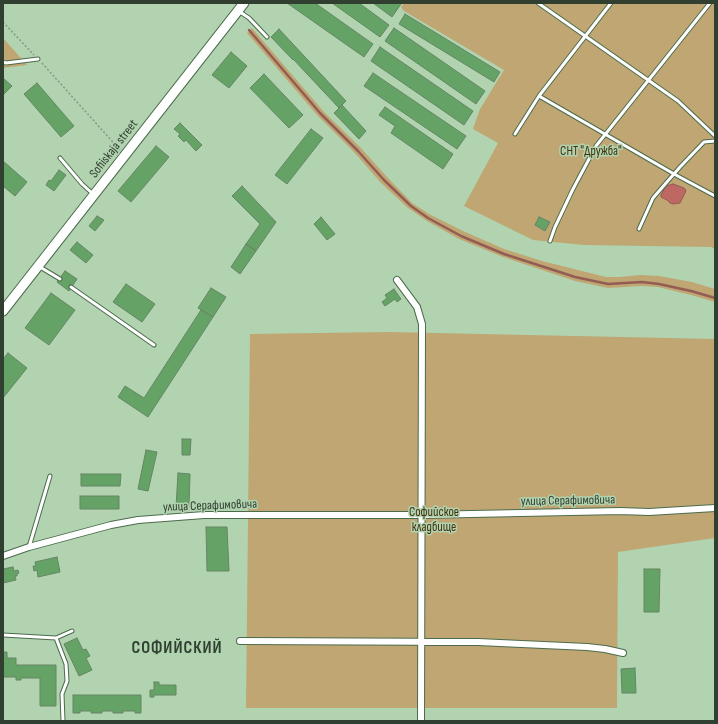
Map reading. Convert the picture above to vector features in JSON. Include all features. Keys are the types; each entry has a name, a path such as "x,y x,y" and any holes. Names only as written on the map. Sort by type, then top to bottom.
{"main road":[{"name":"Sofiiskaja street","path":"3,311 241,7"}],"street":[{"path":"397,280 417,307 422,324 421,721"},
{"name":"улица Серафимовича","path":"3,556 29,547 111,525 138,520 204,515 649,512 715,508"},
{"path":"240,640 478,642 587,647 623,653"}],"lane":[{"path":"538,3 678,101 715,136"},
{"path":"515,134 539,96 611,3"},
{"path":"550,241 573,189 596,146 710,3"},
{"path":"241,7 267,37"},
{"path":"3,62 6,63 38,59"},
{"path":"539,96 715,196"},
{"path":"639,229 653,198 704,142 715,141"},
{"path":"60,158 82,184 94,195"},
{"path":"38,266 60,279"},
{"path":"71,287 154,345"},
{"path":"29,547 50,476"},
{"path":"3,635 56,638 72,631"},
{"path":"56,638 66,664 67,680 62,694 63,721"}],"path":[{"path":"3,22 125,156"}],"green space":[{"name":"СНТ \"Дружба\"","path":"404,3 715,3 715,249 711,247 584,245 533,240 464,206 498,143 473,129 480,109 504,70 404,11 401,7"},
{"path":"252,28 324,112 361,148 412,203 429,214 504,249 542,261 606,277 641,275 659,276 692,282 715,289 715,302 658,287 642,286 608,288 575,281 503,257 459,239 427,221 408,208 381,183 354,152 317,115 247,33"},
{"path":"3,38 27,65 3,68"},
{"name":"Софийское кладбище","path":"388,332 715,339 715,538 618,552 617,708 246,708 250,334"}],"shaded area":[{"path":"673,184 686,190 680,203 673,204 661,197 666,186"}],"building":[{"path":"287,3 315,3 373,44 364,57"},
{"path":"332,3 359,3 389,25 380,37"},
{"path":"373,3 399,3 401,4 392,17"},
{"path":"405,14 500,72 494,82 399,24"},
{"path":"394,28 485,91 476,104 385,41"},
{"path":"279,29 346,101 339,108 271,37"},
{"path":"380,47 473,111 464,125 371,61"},
{"path":"231,52 247,66 229,88 212,75"},
{"path":"373,73 466,136 457,149 364,86"},
{"path":"264,74 303,115 289,128 250,88"},
{"path":"3,78 12,86 3,95"},
{"path":"37,83 74,126 61,137 24,94"},
{"path":"342,105 366,131 359,139 334,113"},
{"path":"385,107 453,154 443,169 391,133 395,126 379,115"},
{"path":"180,123 202,145 196,151 186,140 184,142 178,136 180,134 174,129"},
{"path":"311,129 323,138 287,184 275,175"},
{"path":"156,146 169,157 131,202 118,191"},
{"path":"3,161 27,182 15,196 3,186"},
{"path":"59,170 66,175 54,191 46,185"},
{"path":"242,186 276,222 256,251 246,244 260,224 232,196"},
{"path":"97,216 104,220 95,231 89,226"},
{"path":"321,217 335,234 327,240 314,224"},
{"path":"539,217 550,222 545,231 535,225"},
{"path":"77,242 93,255 86,263 70,250"},
{"path":"246,244 256,251 240,274 231,267"},
{"path":"65,271 77,279 69,291 57,282"},
{"path":"126,284 155,304 142,322 113,302"},
{"path":"211,288 226,297 213,317 198,308"},
{"path":"394,289 401,299 397,302 395,299 385,306 382,302 387,298 385,295"},
{"path":"51,293 75,310 49,345 25,328"},
{"path":"201,310 213,317 148,417 118,397 125,386 144,398"},
{"path":"8,353 27,368 3,398 3,359"},
{"path":"182,439 191,439 190,455 182,455"},
{"path":"146,450 157,452 148,491 138,489"},
{"path":"178,473 190,474 189,508 176,507"},
{"path":"81,474 121,474 120,486 81,486"},
{"path":"80,496 119,496 119,509 80,509"},
{"path":"206,527 227,527 229,571 207,571"},
{"path":"57,557 60,572 38,577 37,570 34,571 33,566 36,566 35,562"},
{"path":"13,567 14,571 18,570 19,573 15,576 16,580 3,583 3,569"},
{"path":"644,569 660,569 659,612 644,612"},
{"path":"77,638 83,650 86,649 90,656 86,658 92,670 79,676 64,644"},
{"path":"3,652 7,652 7,658 16,658 16,665 56,665 56,706 40,706 40,678 21,678 21,680 16,680 16,677 3,677"},
{"path":"635,668 636,693 622,693 621,669"},
{"path":"154,682 159,682 159,685 176,685 176,695 154,695 154,697 150,697 150,690 154,690"},
{"path":"73,695 141,695 141,713 135,713 135,711 113,713 113,711 102,711 102,713 91,713 91,711 80,711 80,713 73,713"}],"waterway":[{"path":"249,30 320,113 358,151 384,180 411,206 428,218 461,236 504,254 575,277 608,284 642,282 659,284 715,298"}],"district":[{"name":"СОФИЙСКИЙ","path":"177,649"}]}
